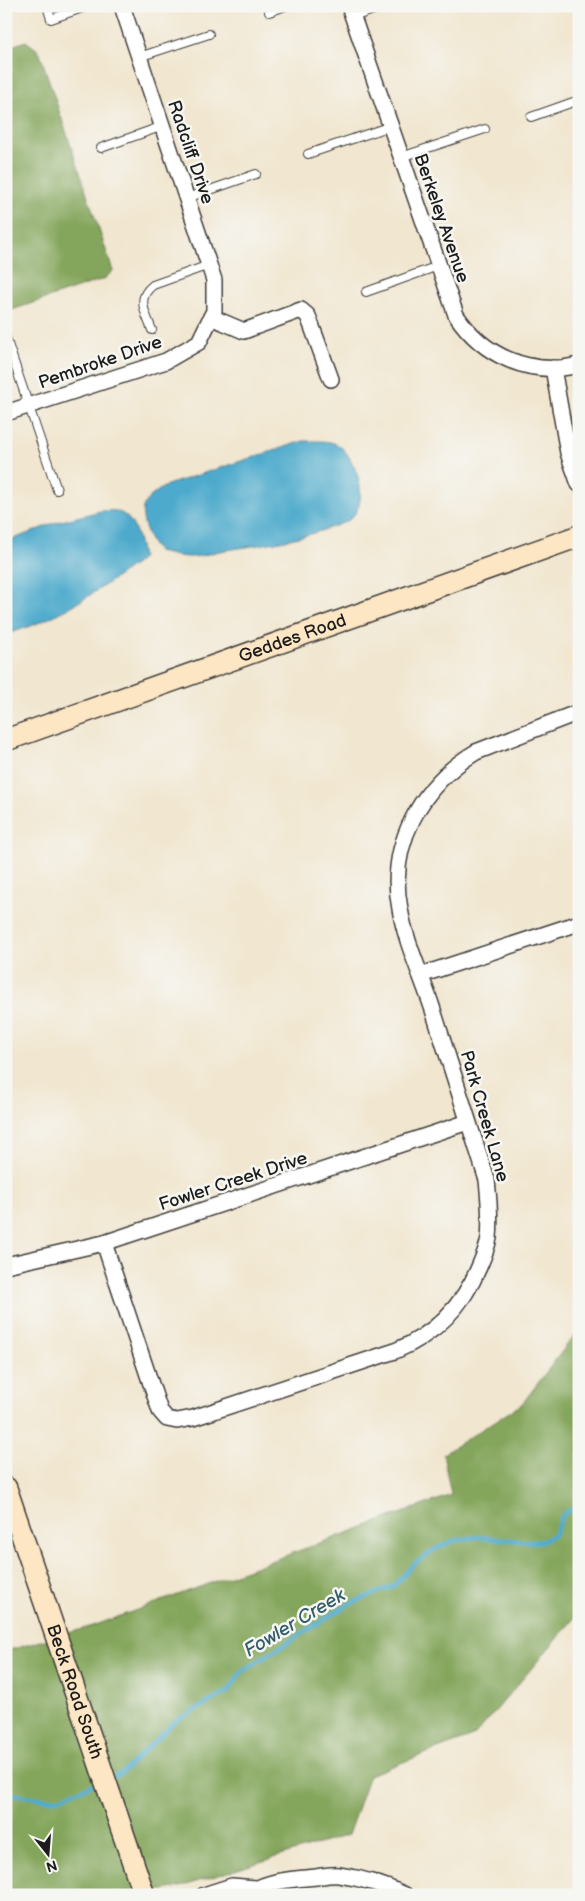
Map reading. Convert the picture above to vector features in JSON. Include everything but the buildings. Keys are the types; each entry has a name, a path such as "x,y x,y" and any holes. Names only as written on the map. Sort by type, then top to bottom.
{"main road":[{"name":"Geddes Road","path":"6,740 579,536"},
{"name":"Beck Road South","path":"6,1488 144,1895"}],"street":[{"name":"Radcliff Drive","path":"122,6 214,280 212,314"},
{"name":"Berkeley Avenue","path":"351,12 456,315 471,335 505,359 536,367 575,366"},
{"path":"212,314 244,331 301,310 308,316 331,379"},
{"name":"Pembroke Drive","path":"6,413 166,361 199,342 212,314"},
{"path":"553,368 572,438 579,484"},
{"name":"Park Creek Lane","path":"104,1243 160,1411 167,1419 177,1421 193,1418 405,1347 433,1330 447,1318 475,1277 488,1240 489,1203 487,1180 422,976 404,926 398,895 402,849 414,815 436,784 463,760 476,752 579,712"},
{"path":"422,976 579,924"},
{"name":"Fowler Creek Drive","path":"6,1265 104,1243 468,1122"},
{"path":"204,1895 232,1886 251,1892 285,1879 336,1875 357,1878 405,1895"}],"lane":[{"path":"47,6 51,19 88,6"},
{"path":"269,12 285,6"},
{"path":"351,12 385,6"},
{"path":"139,57 210,34"},
{"path":"531,117 579,100"},
{"path":"101,148 162,126"},
{"path":"308,154 391,126"},
{"path":"401,157 485,129"},
{"path":"187,198 256,174"},
{"path":"152,330 143,305 146,291 153,285 209,265"},
{"path":"366,292 438,266"},
{"path":"6,338 57,490"}],"green space":[{"path":"26,41 39,51 113,271 104,279 6,312 6,48"},
{"path":"579,1329 579,1615 576,1616 475,1735 369,1775 348,1835 180,1887 136,1895 6,1895 6,1651 93,1626 451,1495 443,1454 522,1404"}],"water":[{"path":"303,441 323,441 336,444 342,447 351,461 358,477 360,497 357,509 349,520 321,531 293,538 194,557 160,552 152,544 144,523 143,509 151,496 158,491 167,485"},
{"path":"100,511 116,511 128,518 135,530 142,557 137,563 74,604 42,622 6,634 6,542 54,523"}],"waterway":[{"name":"Fowler Creek","path":"110,1778 122,1773 175,1721 229,1691 241,1672 349,1604 394,1586 414,1564 437,1548 453,1541 476,1537 533,1542 543,1541 555,1534 562,1516 566,1512 571,1510 579,1512"},
{"name":"Fowler Creek","path":"6,1793 44,1799 57,1799 101,1781"}]}
